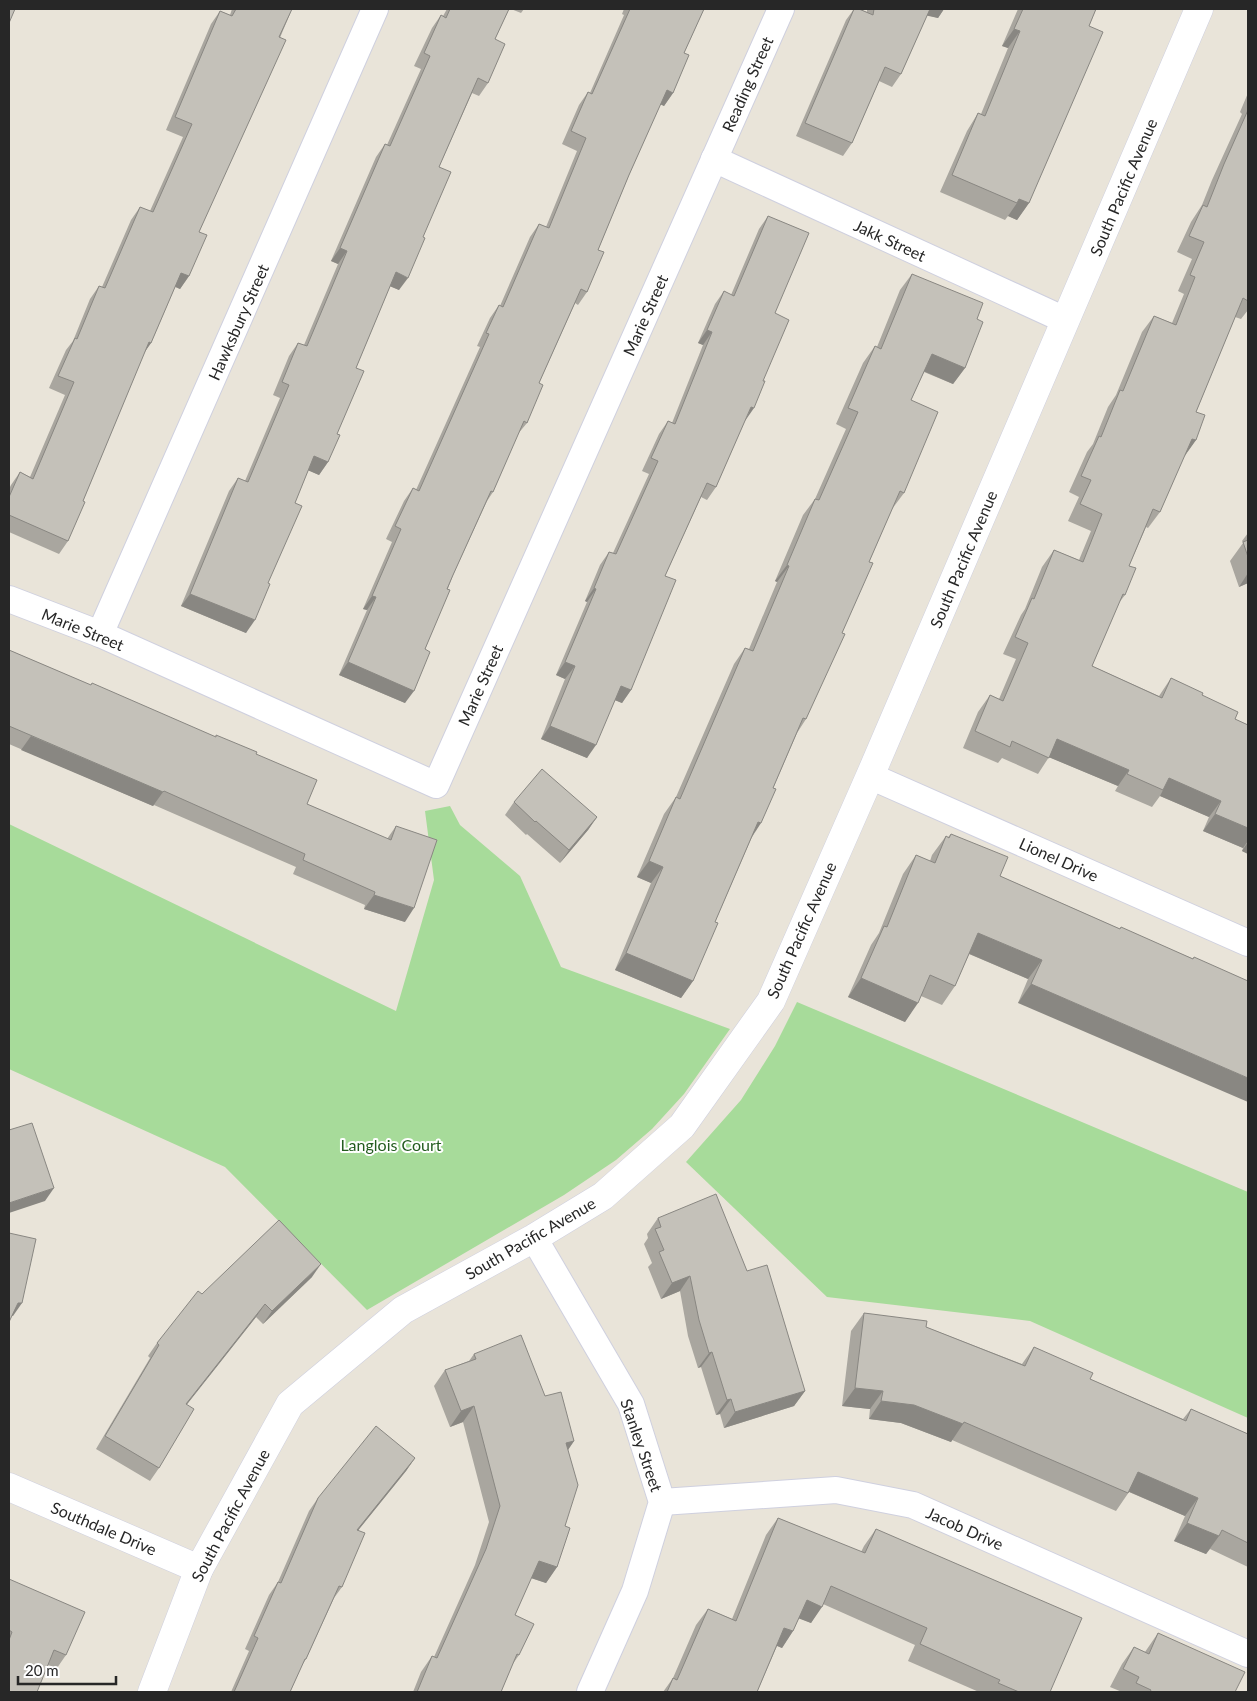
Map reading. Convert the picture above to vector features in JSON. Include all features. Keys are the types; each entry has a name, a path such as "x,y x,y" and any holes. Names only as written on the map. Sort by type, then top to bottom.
{"street":[{"name":"Hawksbury Street","path":"100,634 375,9"},
{"name":"Reading Street","path":"714,159 781,9"},
{"name":"South Pacific Avenue","path":"152,1692 198,1569 290,1404 403,1310 534,1238 603,1196 682,1126 771,1001 870,776 1200,9"},
{"name":"Marie Street","path":"9,599 100,634 436,785 714,159"},
{"name":"Jakk Street","path":"714,159 1065,320"},
{"name":"Lionel Drive","path":"870,776 1248,943"},
{"name":"Stanley Street","path":"534,1238 631,1404 662,1502 635,1591 590,1692"},
{"name":"Southdale Drive","path":"9,1487 198,1569"},
{"name":"Jacob Drive","path":"662,1502 836,1490 913,1505 1248,1654"}],"green space":[{"name":"Langlois Court","path":"450,806 460,825 520,876 561,967 730,1029 684,1094 652,1129 616,1160 564,1195 367,1310 225,1167 9,1069 9,824 396,1011 434,880 425,811"},
{"path":"797,1002 1248,1192 1248,1418 1030,1321 827,1297 686,1162 741,1100 775,1046"}],"building":[{"path":"9,9 15,9 9,23"},
{"path":"236,9 292,9 279,37 286,40 199,232 207,235 189,276 181,273 151,343 149,342 68,541 9,515 9,497 20,472 33,479 74,382 58,376 75,338 77,339 99,286 105,288 140,207 153,212 192,124 175,117 220,11 232,16"},
{"path":"450,9 509,9 495,39 505,44 488,83 478,78 439,167 451,172 423,237 425,238 408,278 396,272 356,368 364,371 337,434 340,435 328,462 314,456 295,503 302,506 268,583 270,584 255,620 190,594 238,478 248,482 289,385 282,382 298,343 307,346 347,251 340,248 385,144 390,146 430,56 424,53 441,15 446,18"},
{"path":"630,9 704,9 684,53 689,55 673,93 667,90 629,175 598,250 604,252 587,292 581,289 539,383 543,385 527,423 524,421 447,589 450,590 425,649 430,652 414,691 348,662 376,597 372,596 401,529 395,526 413,488 419,491 489,334 486,333 499,305 503,307 539,224 549,228 586,138 571,131 588,92 592,94"},
{"path":"854,9 859,9 873,15 874,9 930,9 901,74 885,67 852,143 805,123"},
{"path":"1023,9 1096,9 1089,26 1103,32 1029,203 1019,199 1017,203 952,175 978,113 985,116 1020,31 1014,29"},
{"path":"1248,110 1248,301 1243,298 1196,412 1205,415 1196,440 1192,439 1160,512 1153,509 1129,566 1136,568 1092,666 1162,698 1171,678 1238,712 1235,719 1248,725 1248,828 1215,814 1221,801 1169,778 1163,790 1127,774 1129,770 1057,739 1049,758 1012,741 1010,747 975,731 990,695 1003,701 1028,643 1015,637 1032,598 1034,599 1054,550 1083,562 1102,514 1080,504 1091,480 1081,476 1099,436 1101,437 1120,390 1123,391 1154,316 1176,325 1195,277 1190,275 1204,242 1189,236 1203,205 1207,207"},
{"path":"768,216 809,233 775,313 789,320 763,381 765,381 754,408 751,407 716,487 707,483 665,576 676,580 631,690 621,686 596,745 550,726 575,666 565,662 596,589 594,588 609,552 616,554 658,461 651,458 668,421 675,424 712,332 707,330 724,291 734,296"},
{"path":"912,274 983,303 977,319 983,322 965,368 932,354 911,400 938,412 904,493 900,491 869,562 873,563 842,633 845,634 806,719 803,718 773,788 776,789 761,823 758,822 715,922 718,923 693,981 626,953 663,867 649,861 676,797 680,799 745,648 753,651 815,499 819,500 858,412 848,408 875,346 881,349"},
{"path":"1248,540 1248,557 1243,542"},
{"path":"9,650 91,685 92,683 216,737 216,735 257,752 256,754 317,780 307,804 391,840 396,826 437,840 414,908 374,895 375,892 303,860 305,854 164,791 9,726"},
{"path":"542,769 597,817 569,850 514,802"},
{"path":"951,834 1008,857 1000,876 1120,929 1121,927 1248,981 1248,1078 1031,984 1042,960 978,933 955,986 930,975 918,1003 861,978 884,926 887,927 916,855 935,863 946,836 949,838"},
{"path":"32,1123 54,1188 9,1203 9,1130"},
{"path":"716,1194 747,1271 767,1265 805,1391 735,1412 731,1399 727,1400 712,1352 709,1353 699,1320 690,1276 672,1283 659,1252 664,1250 655,1229 661,1227 658,1218"},
{"path":"279,1220 321,1264 272,1311 265,1304 186,1404 194,1409 159,1468 105,1436 159,1345 157,1343 198,1291 202,1294"},
{"path":"9,1233 36,1239 22,1303 18,1303 9,1322"},
{"path":"864,1313 927,1321 926,1327 1025,1366 1034,1347 1093,1373 1090,1379 1186,1421 1191,1409 1248,1434 1248,1543 1222,1530 1219,1536 1187,1523 1198,1498 1138,1472 1128,1493 964,1422 963,1424 914,1405 881,1401 883,1391 855,1388"},
{"path":"521,1335 545,1396 561,1392 574,1441 566,1443 578,1485 565,1526 570,1528 557,1567 539,1561 515,1615 534,1624 519,1655 517,1654 501,1692 417,1692 432,1656 437,1658 486,1549 500,1506 474,1406 461,1411 445,1370 476,1359 474,1354"},
{"path":"376,1426 415,1458 357,1530 365,1533 342,1587 339,1586 290,1692 234,1692 258,1638 254,1636 278,1582 281,1583 318,1498"},
{"path":"778,1518 865,1553 876,1529 1082,1618 1050,1692 1019,1692 998,1683 1000,1680 920,1644 927,1628 831,1586 822,1607 807,1600 793,1631 784,1628 757,1692 667,1692 673,1678 677,1680 708,1609 736,1621"},
{"path":"9,1579 85,1612 66,1655 54,1650 37,1692 9,1692 9,1640 12,1632 9,1630"},
{"path":"1158,1633 1245,1672 1235,1692 1150,1692 1151,1690 1136,1683 1139,1677 1123,1669 1134,1647 1149,1654"}]}
